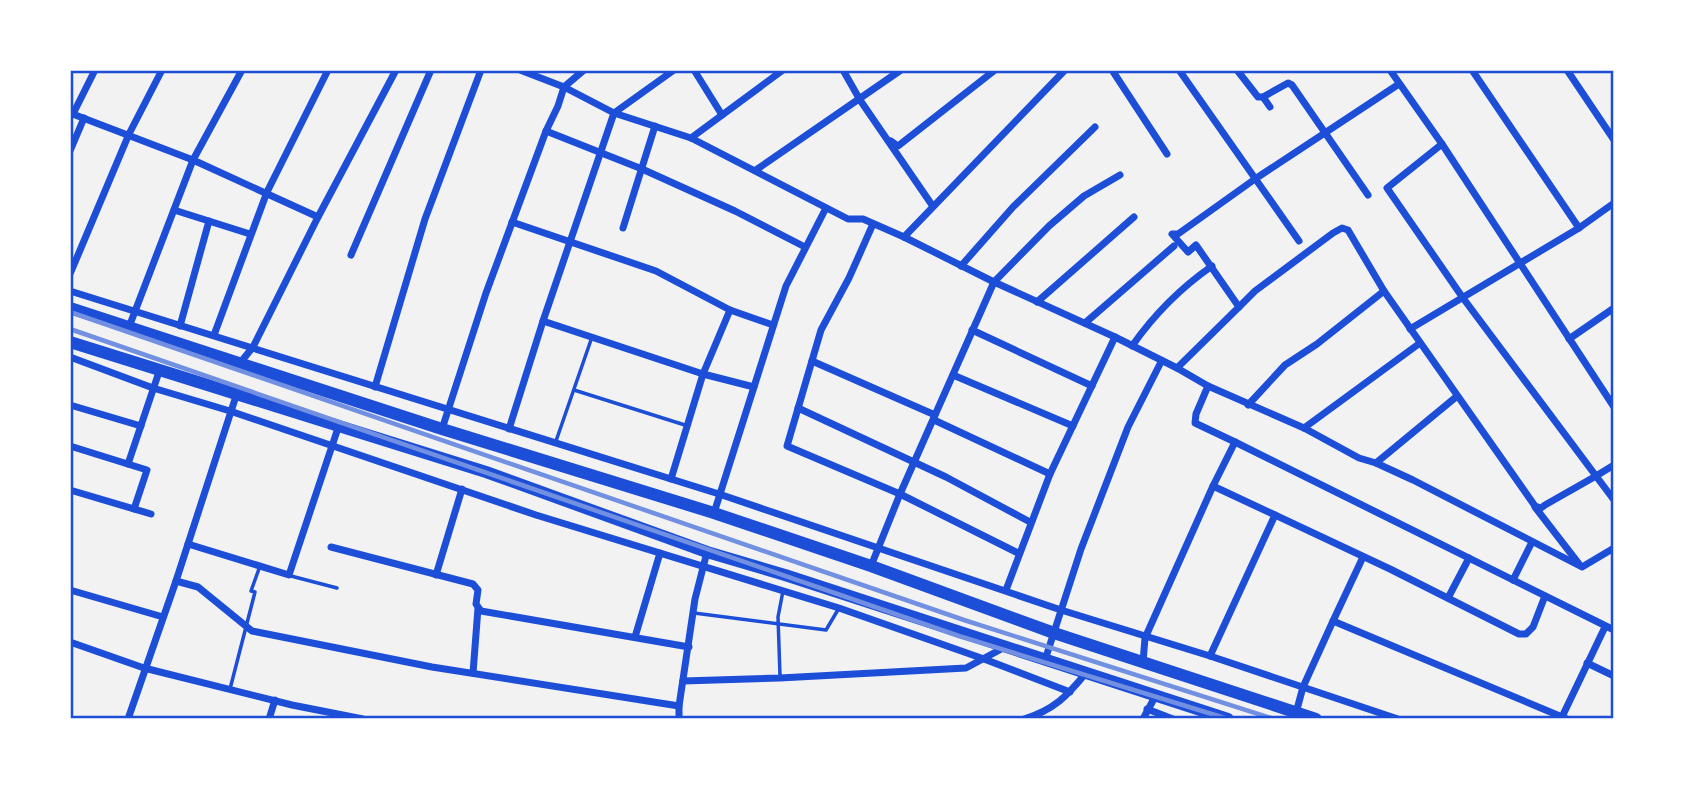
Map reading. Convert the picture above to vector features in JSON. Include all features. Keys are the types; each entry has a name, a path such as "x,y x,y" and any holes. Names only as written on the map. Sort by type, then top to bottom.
{"main road":[{"path":"70,308 442,429 714,513 871,566 1054,633 1316,719"},
{"path":"70,342 486,472 707,552 1228,719"}],"street":[{"path":"95,70 72,113 193,160 318,217"},
{"path":"70,274 129,134 162,70"},
{"path":"129,327 193,160 242,70"},
{"path":"214,335 267,192 328,70"},
{"path":"240,363 254,347 318,217 396,70"},
{"path":"351,255 431,70"},
{"path":"375,387 425,219 481,70"},
{"path":"520,70 564,86 614,113 691,138 848,219 863,219 904,237 994,282 1115,337 1208,386 1304,428 1359,458 1376,463 1582,567"},
{"path":"442,429 486,292 545,131 558,106 564,86 584,70"},
{"path":"509,429 614,113 674,70"},
{"path":"694,70 722,115"},
{"path":"691,138 783,70"},
{"path":"843,70 860,100 932,205"},
{"path":"756,170 901,70"},
{"path":"884,135 898,146 995,70"},
{"path":"904,237 1065,70"},
{"path":"1112,70 1167,154"},
{"path":"1179,70 1299,241"},
{"path":"1237,70 1258,97 1264,97 1288,83 1292,85 1368,195"},
{"path":"1390,70 1442,144 1614,407"},
{"path":"1472,70 1578,228"},
{"path":"1567,70 1614,141"},
{"path":"1239,307 1196,245 1188,252 1172,234 1178,233 1399,84"},
{"path":"1264,97 1270,107"},
{"path":"70,151 84,118"},
{"path":"623,228 655,126"},
{"path":"961,266 1013,207 1095,127"},
{"path":"545,131 642,169 735,211 805,247"},
{"path":"1442,144 1387,188 1463,298 1614,500"},
{"path":"871,566 994,282 1049,226 1084,196 1120,175"},
{"path":"1410,329 1578,228 1614,203"},
{"path":"714,513 786,286 827,208"},
{"path":"174,210 250,234"},
{"path":"1037,302 1134,217"},
{"path":"180,326 209,221"},
{"path":"512,222 656,271 730,310 773,326"},
{"path":"873,224 849,278 821,330 787,446 900,494 959,526 1018,553"},
{"path":"1178,368 1255,291 1342,228 1348,230 1384,291 1456,397 1582,567"},
{"path":"1085,323 1174,246"},
{"path":"1132,346 1152,321 1197,277 1212,267"},
{"path":"70,291 719,494 1145,638 1210,656 1398,719"},
{"path":"1248,405 1285,365 1317,344 1384,291"},
{"path":"1569,339 1614,308"},
{"path":"671,479 703,374 730,310"},
{"path":"543,321 703,374 754,387"},
{"path":"972,330 1092,386"},
{"path":"1006,590 1050,474 1115,337"},
{"path":"1304,428 1420,343"},
{"path":"70,357 153,388 332,444 536,515 839,608 1070,692"},
{"path":"812,361 1050,474"},
{"path":"1045,660 1081,549 1128,427 1161,362"},
{"path":"128,464 160,368"},
{"path":"953,375 1073,426"},
{"path":"1208,386 1195,415 1195,424 1614,630"},
{"path":"128,719 237,393"},
{"path":"1376,463 1456,397"},
{"path":"70,405 141,426"},
{"path":"798,408 914,462 1030,522"},
{"path":"188,544 289,575 339,425"},
{"path":"1143,662 1145,638 1235,442"},
{"path":"70,446 146,470 134,509"},
{"path":"1535,506 1541,508 1614,465"},
{"path":"1213,486 1448,598 1519,635 1526,634 1533,627 1545,596"},
{"path":"436,575 462,489"},
{"path":"70,490 151,514"},
{"path":"1210,656 1275,515"},
{"path":"1513,580 1532,542"},
{"path":"331,547 476,587 478,608 473,673"},
{"path":"1582,567 1614,548"},
{"path":"679,719 688,647 707,552"},
{"path":"635,637 660,553"},
{"path":"1296,713 1303,687 1363,557"},
{"path":"1448,598 1469,558"},
{"path":"176,581 198,587 253,631 473,673 679,706"},
{"path":"70,590 163,617"},
{"path":"478,608 481,611 688,647"},
{"path":"1333,621 1563,718 1605,627"},
{"path":"70,642 145,668 363,719"},
{"path":"683,681 966,668 1005,648"},
{"path":"1587,663 1614,676"},
{"path":"1024,719 1039,715 1064,699 1086,673"},
{"path":"1143,719 1156,695"},
{"path":"269,719 275,700"},
{"path":"1147,709 1173,719"}],"lane":[{"path":"556,444 592,337"},
{"path":"574,390 688,426"},
{"path":"230,689 255,592 251,591 260,566"},
{"path":"289,575 337,588"},
{"path":"779,678 778,617 783,591"},
{"path":"694,613 826,630 839,608"}],"railway":[{"path":"70,312 964,620 1274,719"},
{"path":"70,329 959,636 1228,719"}]}
